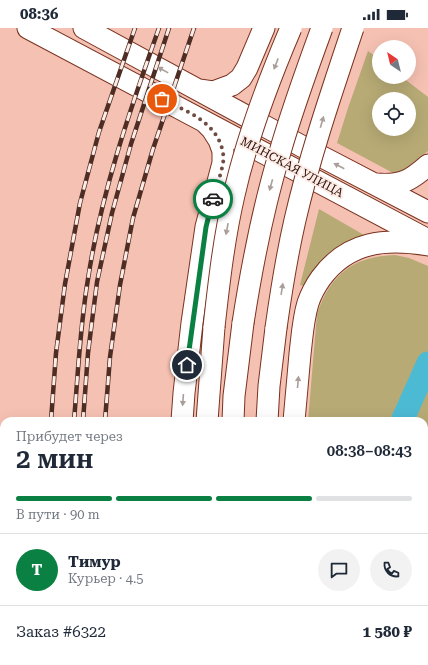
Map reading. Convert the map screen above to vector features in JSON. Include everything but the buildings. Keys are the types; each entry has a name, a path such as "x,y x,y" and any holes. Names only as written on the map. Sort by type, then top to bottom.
{"main road":[{"name":"МИНСКАЯ УЛИЦА","path":"28,28 428,240"},
{"name":"МИНСКАЯ УЛИЦА","path":"84,28 373,184 428,212"},
{"path":"198,89 213,92 232,85 241,78 248,68 264,28"},
{"path":"207,417 214,327 226,233 236,187 262,101 291,28"},
{"path":"233,417 234,396 243,324 252,269 264,211 280,152 322,28"},
{"path":"267,417 269,386 276,328 294,227 324,113 353,28"},
{"path":"182,417 191,331 206,227 223,163 223,151 219,140 212,129 202,120"},
{"path":"373,184 391,185 402,183 410,179 428,164"},
{"path":"294,417 303,330 308,302 328,269 340,258 357,248 375,243 408,242 428,245"}],"shaded area":[{"path":"368,51 372,54 372,84 411,84 428,97 428,151 404,171 395,174 337,143"},
{"path":"319,209 364,235 347,243 304,286 300,285"},
{"path":"395,255 409,258 428,266 428,417 308,417 317,314 322,300 336,278 345,270 367,259"}],"waterway":[{"path":"404,417 428,363"}],"railway":[{"path":"51,417 56,353 65,284 80,203 99,132 135,28"},
{"path":"74,417 83,314 100,215 118,152 159,28"},
{"path":"83,417 88,353 97,282 112,213 131,144 169,28"},
{"path":"105,417 110,357 120,285 133,218 153,149 194,28"}],"way so far":[{"path":"162,99 202,120 212,129 219,140 223,151 223,163 213,199"}],"route":[{"path":"187,365 206,227 213,199"}]}
